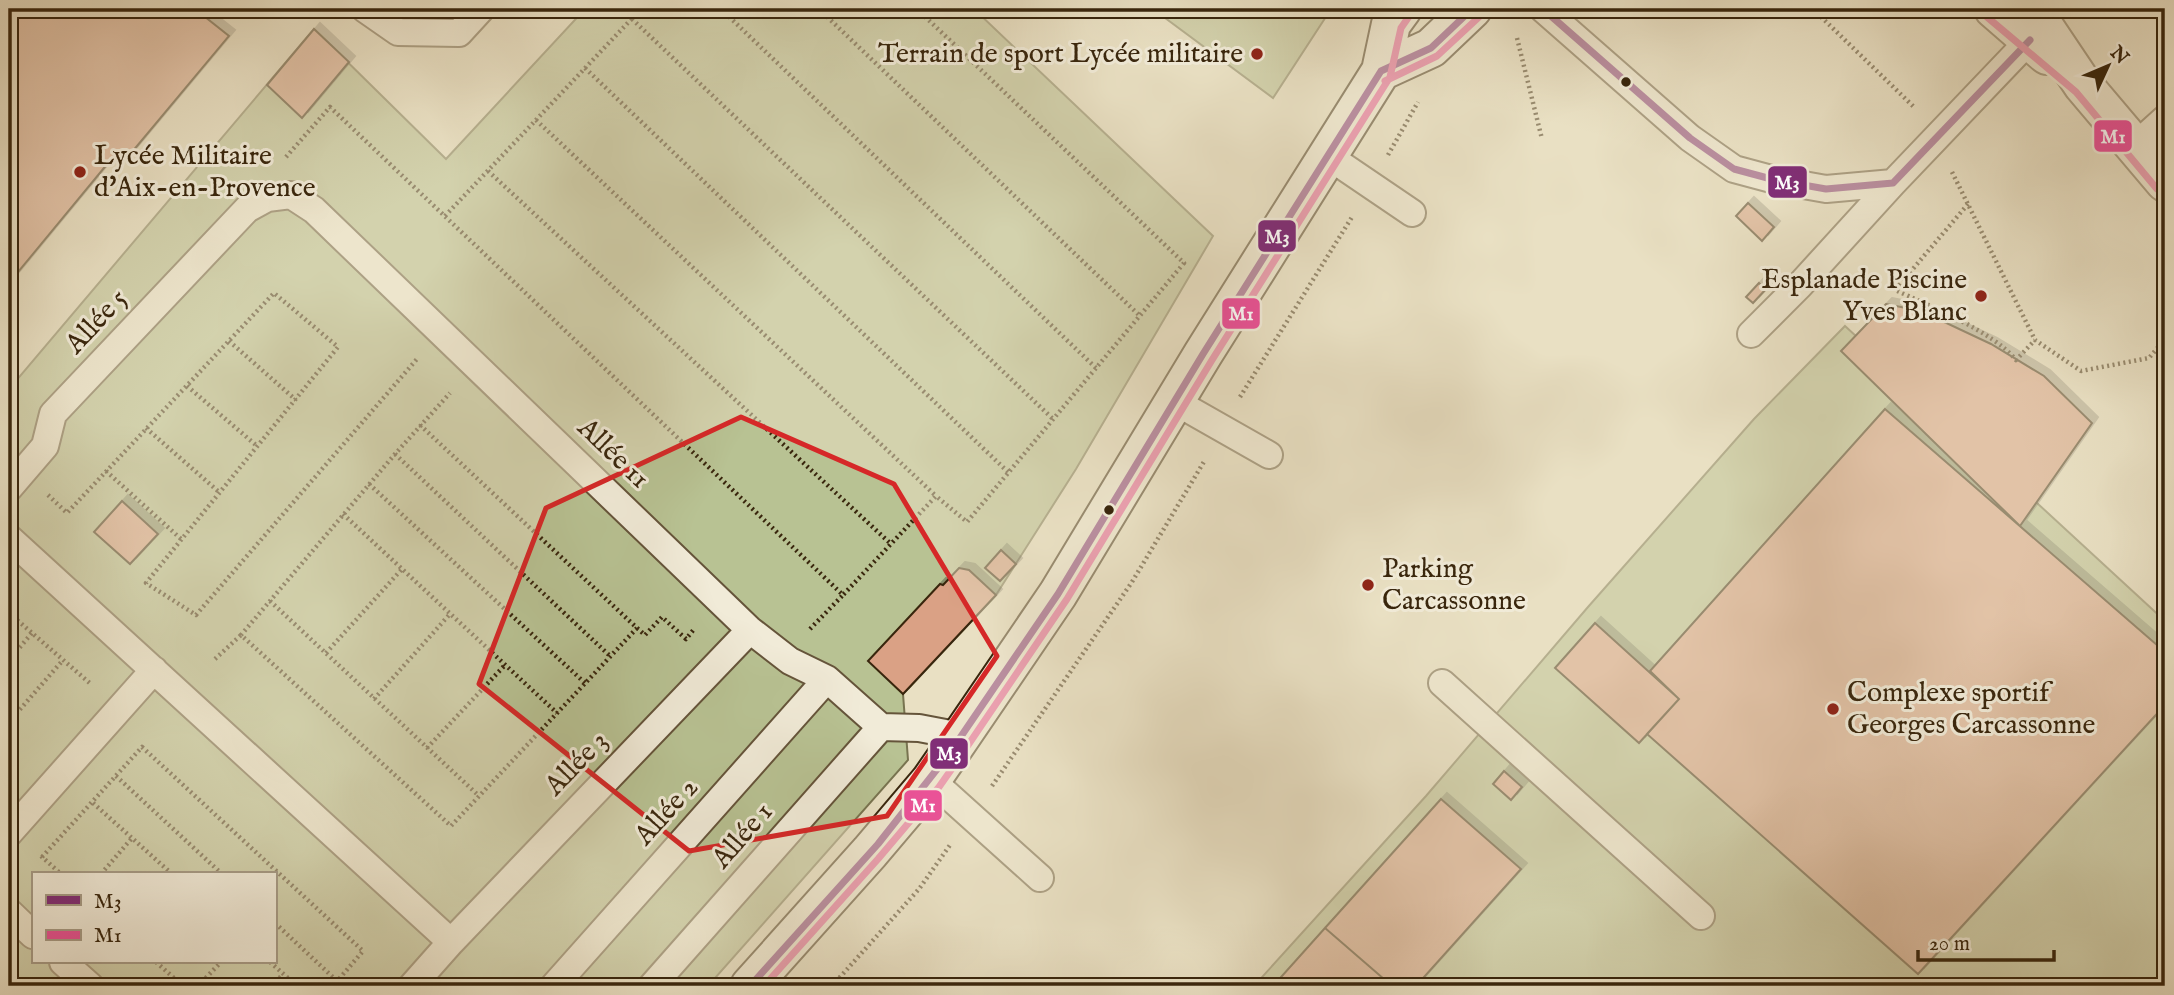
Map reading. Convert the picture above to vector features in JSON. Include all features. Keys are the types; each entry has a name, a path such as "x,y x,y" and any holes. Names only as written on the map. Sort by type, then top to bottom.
{"main road":[{"path":"750,986 931,780 1058,594 1174,401 1381,71 1391,24 1402,9"},
{"path":"1381,71 1431,48 1472,9"},
{"path":"1994,9 2035,24 2165,182"}],"lane":[{"path":"365,9 398,32 459,33 481,9"},
{"path":"1544,9 1690,138 1734,169 1826,189 1893,183"},
{"path":"1751,334 1937,138 2035,24"},
{"path":"2134,147 2165,119"},
{"path":"1328,156 1412,213"},
{"name":"Allée 11","path":"272,197 291,195 314,210 719,601 784,656 827,679 881,727"},
{"name":"Allée 5","path":"16,480 45,446 53,414 247,209 272,197"},
{"path":"1174,401 1269,455"},
{"path":"9,538 451,942"},
{"name":"Allée 3","path":"412,986 750,629"},
{"path":"9,833 154,670"},
{"name":"Allée 2","path":"554,986 827,679"},
{"path":"1442,684 1701,916"},
{"path":"881,727 919,728 961,736"},
{"name":"Allée 1","path":"652,986 881,727"},
{"path":"931,780 1040,878"},
{"path":"9,912 32,934"},
{"path":"65,964 90,986"}],"path":[{"path":"445,216 641,9"},
{"path":"721,9 1096,368"},
{"path":"819,9 1140,316"},
{"path":"536,120 936,496 967,522 1184,263 917,9"},
{"path":"1813,9 1931,124 2035,340 2081,371 2149,358 2165,339"},
{"path":"632,19 1053,419"},
{"path":"1517,37 1542,139"},
{"path":"584,68 1008,472"},
{"path":"832,986 919,890 1043,715 1132,582 1249,381 1316,278 1371,186 1420,98"},
{"path":"272,197 276,169 330,107 843,595"},
{"path":"488,171 891,544"},
{"path":"1968,204 1895,290 1954,317 2008,350 2016,360 2035,340"},
{"path":"16,480 67,513 274,293 338,347 146,583 196,615 439,331"},
{"path":"229,341 296,400"},
{"path":"215,659 242,635 394,454 476,366"},
{"path":"187,386 257,446"},
{"path":"420,425 645,635 662,617 685,639 719,601"},
{"path":"146,428 219,493"},
{"path":"394,454 610,656"},
{"path":"106,471 181,539"},
{"path":"369,484 585,683"},
{"path":"784,656 936,496"},
{"path":"343,514 557,713"},
{"path":"326,653 402,569"},
{"path":"270,601 479,796"},
{"path":"9,613 119,709"},
{"path":"374,699 450,614"},
{"path":"242,635 451,826 637,628"},
{"path":"9,660 32,633"},
{"path":"9,722 62,660"},
{"path":"427,748 505,665"},
{"path":"42,857 142,747 363,951 332,986"},
{"path":"116,776 220,872"},
{"path":"93,803 169,872"},
{"path":"104,872 132,838"},
{"path":"276,924 337,981"},
{"path":"158,964 183,986"},
{"path":"198,986 219,964"},
{"path":"272,964 297,986"},
{"path":"272,986 283,974"},
{"path":"9,982 14,986"}],"highlighted area":[{"path":"741,417 894,484 997,656 887,816 689,851 479,684 546,508"}],"green space":[{"path":"585,9 974,9 1213,236 1076,469 996,595 903,694 908,760 708,986 9,986 9,389 314,29 446,159"},
{"name":"Terrain de sport Lycée militaire","path":"1153,9 1331,9 1273,98"},
{"name":"Complexe sportif Georges Carcassonne","path":"1845,326 2165,621 2165,986 1254,986 1426,796 1754,419"}],"building":[{"name":"Lycée Militaire d'Aix-en-Provence","path":"9,9 195,9 229,36 127,158 118,151 9,283"},
{"path":"314,29 349,62 302,118 267,85"},
{"path":"1748,203 1774,227 1762,241 1736,216"},
{"path":"1759,283 1766,289 1753,303 1746,297"},
{"path":"1886,304 1921,311 1991,344 2044,376 2092,423 2020,526 1841,351"},
{"path":"1885,409 2165,652 2165,705 1918,974 1647,734 1679,699 1650,671"},
{"path":"122,501 158,534 130,564 94,532"},
{"path":"1001,550 1016,564 1000,581 985,568"},
{"path":"959,568 969,570 996,595 903,694 868,661 940,584 943,585"},
{"path":"1595,623 1679,699 1639,743 1555,668"},
{"path":"1504,771 1522,787 1511,800 1493,784"},
{"path":"1441,799 1521,869 1416,986 1392,986 1325,928"},
{"path":"1325,928 1392,986 1273,986"}],"transit line":[{"name":"M3","path":"750,986 878,844 949,754 1058,594 1203,354 1381,71 1431,48 1472,9"},
{"name":"M3","path":"1543,9 1690,138 1734,169 1826,189 1893,183 2030,40"},
{"name":"M1","path":"764,986 939,787 1067,599 1212,360 1390,77 1401,28 1410,15"},
{"name":"M1","path":"1385,81 1437,56 1479,17"},
{"name":"M1","path":"1987,17 2076,92 2157,189"}],"place":[{"name":"Terrain de sport Lycée militaire","path":"1257,54"},
{"name":"Lycée Militaire d'Aix-en-Provence","path":"80,172"},
{"name":"Esplanade Piscine Yves Blanc","path":"1981,296"},
{"name":"Parking Carcassonne","path":"1368,585"},
{"name":"Complexe sportif Georges Carcassonne","path":"1833,709"}]}
